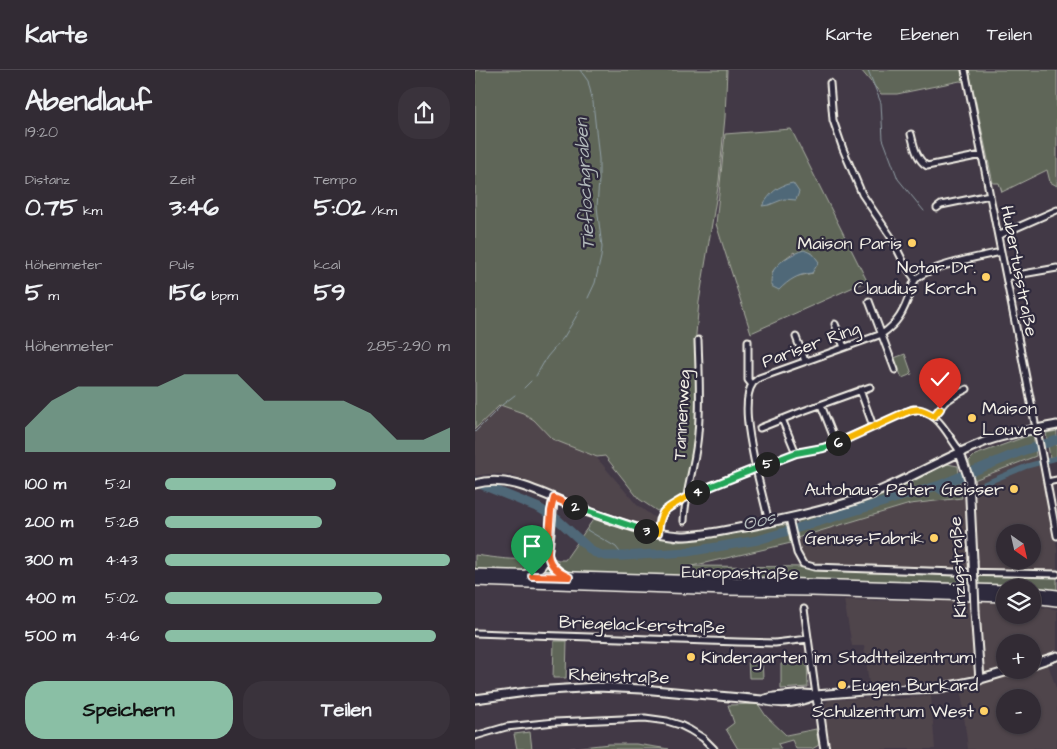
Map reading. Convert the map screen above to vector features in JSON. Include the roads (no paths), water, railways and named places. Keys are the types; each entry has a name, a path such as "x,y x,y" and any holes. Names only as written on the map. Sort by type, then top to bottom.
{"main road":[{"name":"Europastraße","path":"475,574 996,590"},
{"name":"Europastraße","path":"475,581 996,597"},
{"path":"1041,592 1057,593"},
{"path":"1043,599 1057,601"},
{"path":"1043,599 1057,607"}],"street":[{"name":"Hubertusstraße","path":"965,70 1057,536"},
{"path":"830,83 833,120 859,188 891,237 905,265 915,279 929,270 1001,252"},
{"path":"911,134 921,162 927,166 982,155"},
{"path":"937,208 941,205 990,195"},
{"path":"998,235 1057,210"},
{"path":"1006,277 1057,268"},
{"name":"Pariser Ring","path":"769,522 749,430 747,406 752,385 759,378 882,334 891,328 899,318 915,279"},
{"path":"869,301 895,370"},
{"path":"835,324 845,347"},
{"path":"796,337 805,361"},
{"name":"Tannenweg","path":"683,521 698,433 700,402 698,340"},
{"path":"748,341 748,380 752,385"},
{"path":"760,428 870,387"},
{"path":"934,416 945,402 967,388"},
{"path":"860,390 873,426"},
{"path":"821,405 836,443"},
{"path":"658,533 659,520 664,511 686,497 796,453 823,448 836,443 913,409 922,410 934,416 960,453"},
{"path":"782,419 796,453"},
{"path":"475,484 498,480 513,483 633,528 683,536 698,535 769,522 790,522 870,494 977,445 997,438 1057,425"},
{"name":"Kinzigstraße","path":"960,453 969,479 980,680"},
{"path":"1047,482 1057,480"},
{"path":"522,576 541,567 547,555 554,498"},
{"path":"790,522 797,553 803,564 814,567 1057,574"},
{"path":"547,555 551,565 569,577"},
{"path":"804,609 825,749"},
{"name":"Briegelackerstraße","path":"475,633 775,643 808,639"},
{"path":"1041,661 1057,656"},
{"name":"Rheinstraße","path":"475,699 534,691 597,687 642,689 777,703 805,700 816,695 927,689 959,685 996,675"},
{"path":"475,736 506,727 555,722 645,718 680,725 703,738 714,749"}],"water":[{"path":"793,183 799,192 796,200 784,199 762,206 775,191 782,186"},
{"path":"804,250 813,254 819,262 812,273 794,278 779,290 771,286 772,274 777,266 795,253"}],"waterway":[{"name":"Tieflochgraben","path":"580,70 588,81 593,102 599,159 597,207 602,247 595,283 588,298"},
{"path":"868,70 881,103 883,139 898,179 924,211"},
{"name":"Tieflochgraben","path":"536,376 547,357 564,337 580,310"},
{"name":"Tieflochgraben","path":"524,388 531,381"},
{"name":"Tieflochgraben","path":"475,432 515,395"},
{"name":"Oos","path":"475,482 539,508 557,519 593,552 605,556 687,552 758,540 940,485 1022,451 1057,440"},
{"path":"974,488 1027,466 1057,458"},
{"path":"934,487 941,492 961,490"},
{"name":"Tieflochgraben","path":"587,530 616,547 623,556"}],"place":[{"name":"Maison Paris","path":"912,243"},
{"name":"Notar Dr. Claudius Korch","path":"986,277"},
{"name":"Maison Louvre","path":"972,418"},
{"name":"Autohaus Peter Geisser","path":"1014,489"},
{"name":"Genuss-Fabrik","path":"934,538"},
{"name":"Kindergarten im Stadtteilzentrum","path":"691,657"},
{"name":"Eugen Burkard","path":"842,685"},
{"name":"Schulzentrum West","path":"984,711"}]}
